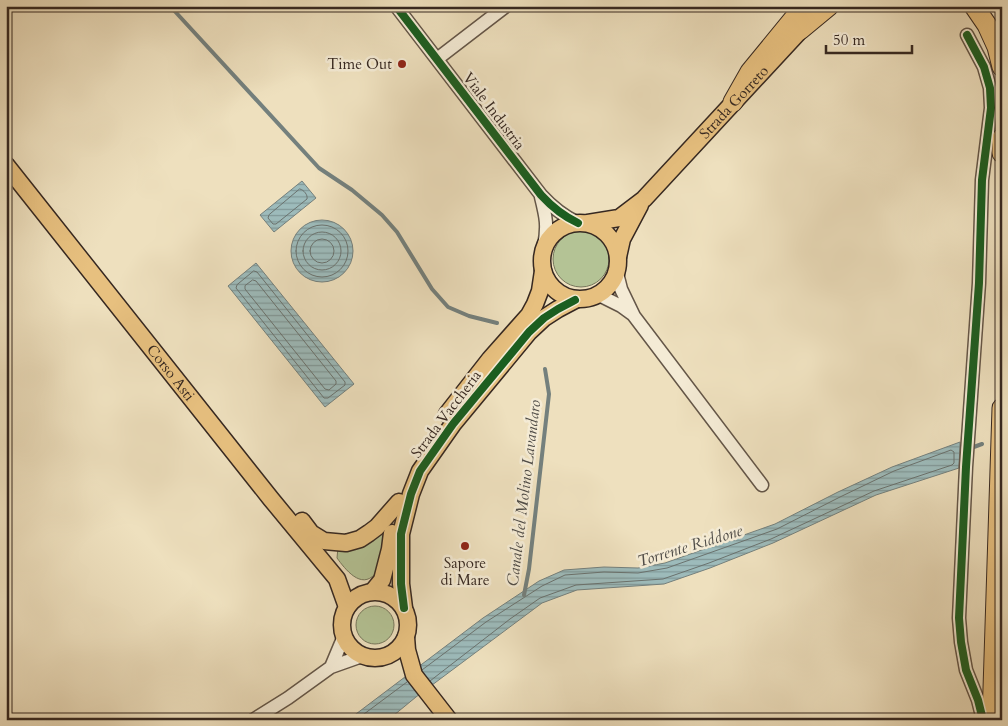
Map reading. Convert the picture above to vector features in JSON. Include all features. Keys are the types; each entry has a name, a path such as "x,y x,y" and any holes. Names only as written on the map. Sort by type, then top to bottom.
{"highway":[{"path":"733,102 750,72 804,6"},
{"path":"800,30 829,6"},
{"path":"974,6 988,25 997,46 1002,67"},
{"path":"1002,138 1002,153"},
{"path":"992,720 1002,408"}],"main road":[{"name":"Strada Gorreto","path":"583,223 619,218 644,198 823,6"},
{"name":"Corso Asti","path":"6,165 271,499 337,579"},
{"name":"Strada Gorreto","path":"618,265 622,239 644,198"},
{"path":"583,223 600,228 609,236 615,246 618,265 613,282 607,289 599,295 575,300 554,290 547,282 543,271 542,258 544,246 558,230 568,225 583,223"},
{"name":"Strada Vaccheria","path":"370,592 382,580 399,502 412,469 440,424 490,359 529,315 540,291 543,271"},
{"name":"Strada Vaccheria","path":"404,608 401,584 401,534 411,494 420,472 453,424 529,332 544,318 575,300"},
{"path":"160,359 188,378 297,516 311,532 324,541 346,543 360,539 377,527 399,502"},
{"path":"337,579 370,592"},
{"path":"337,579 347,607"},
{"path":"370,592 382,592 391,595 404,608 408,618 408,628 402,645 396,651 388,656 371,658 362,656 348,644 344,636 342,621 347,607 352,600 370,592"},
{"path":"406,637 412,672 449,720"},
{"path":"379,658 412,672"}],"street":[{"name":"Viale Industria","path":"396,6 540,195 565,217 583,223"},
{"path":"437,60 506,6"},
{"path":"967,35 984,67 990,88 991,108 982,180 976,342 966,467 959,618 966,670 978,700 983,720"},
{"name":"Viale Industria","path":"540,195 547,218 544,246"},
{"path":"618,265 621,289 634,316 762,485"},
{"path":"599,295 621,306 634,316"},
{"path":"331,667 344,636"},
{"path":"253,720 331,667 362,656"}],"green space":[{"path":"576,231 586,231 601,239 607,248 609,259 607,270 601,279 586,287 576,287 565,282 558,275 553,264 553,254 558,243 565,236"},
{"path":"387,524 378,575 375,574 364,580 359,579 349,572 337,558 338,547"},
{"path":"375,606 388,612 394,625 388,638 375,644 362,638 356,625 362,612"}],"water":[{"path":"302,181 316,198 274,232 260,215"},
{"path":"322,220 339,225 344,229 348,234 353,251 348,268 344,273 339,277 322,282 305,277 300,273 296,268 291,251 296,234 300,229 305,225"},
{"path":"256,263 354,384 325,407 228,286"},
{"path":"960,442 959,468 876,495 773,543 710,568 664,584 577,590 542,603 388,720 348,720 483,618 539,581 564,570 604,567 638,568 665,563 775,524 892,467"}],"waterway":[{"name":"Canale del Molino Lavandaro","path":"170,6 319,168 352,190 382,215 397,232 432,289 448,307 469,316 497,323"},
{"name":"Canale del Molino Lavandaro","path":"524,595 529,569 549,394 545,369"},
{"name":"Torrente Riddone","path":"971,448 982,444"}],"cycle path":[{"path":"396,6 541,195 558,211 578,223"},
{"path":"967,35 984,67 990,88 991,108 982,180 979,283 966,467 959,618 966,670 978,700 983,720"},
{"path":"404,608 401,584 401,534 411,494 420,471 453,424 529,332 544,318 575,300"}],"place":[{"name":"Time Out","path":"402,64"},
{"name":"Sapore di Mare","path":"465,546"}]}
